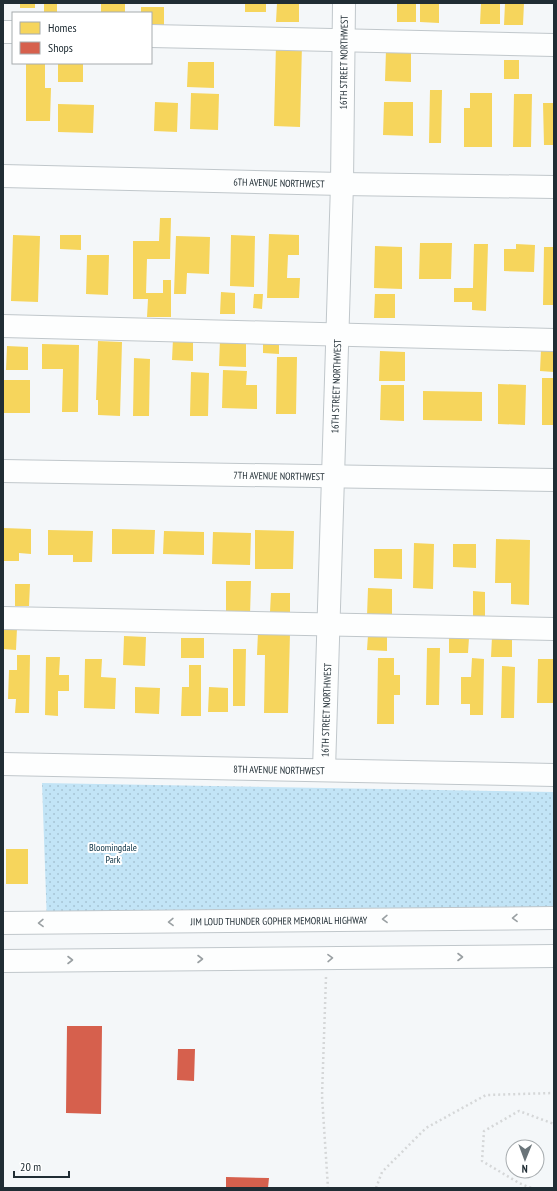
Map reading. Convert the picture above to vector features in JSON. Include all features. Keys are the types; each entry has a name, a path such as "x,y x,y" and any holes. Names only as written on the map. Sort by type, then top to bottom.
{"street":[{"name":"16TH STREET NORTHWEST","path":"324,770 336,335 342,184 344,3"},
{"path":"152,36 554,45"},
{"name":"6TH AVENUE NORTHWEST","path":"3,176 342,184 554,187"},
{"path":"3,326 554,340"},
{"name":"7TH AVENUE NORTHWEST","path":"3,471 554,480"},
{"path":"3,618 328,626 554,629"},
{"name":"8TH AVENUE NORTHWEST","path":"3,764 554,775"},
{"name":"JIM LOUD THUNDER GOPHER MEMORIAL HIGHWAY","path":"3,923 554,918"},
{"path":"3,960 554,956"}],"path":[{"path":"326,958 322,1096 328,1188"},
{"path":"376,1188 382,1172 426,1128 486,1095 554,1093"},
{"path":"531,1188 519,1183 482,1161 484,1130 519,1111 554,1124"}],"green space":[{"name":"Bloomingdale Park","path":"42,783 554,792 554,908 47,923"}],"building: Homes":[{"path":"20,3 35,3 35,8 20,8"},
{"path":"44,3 57,3 57,12 44,12"},
{"path":"101,3 125,3 125,12 101,12"},
{"path":"245,3 266,3 266,12 245,12"},
{"path":"277,3 299,3 299,22 276,22"},
{"path":"397,3 416,3 416,22 397,22"},
{"path":"420,3 439,3 439,23 420,22"},
{"path":"481,3 500,3 500,24 480,24"},
{"path":"505,3 524,3 523,25 504,25"},
{"path":"141,7 164,7 164,25 152,24 152,12 141,12"},
{"path":"276,44 302,44 300,127 274,126"},
{"path":"386,50 411,50 411,82 385,81"},
{"path":"504,60 519,60 519,79 504,79"},
{"path":"188,62 214,62 214,88 187,87"},
{"path":"26,64 45,64 45,88 51,88 50,121 26,121"},
{"path":"58,64 83,64 83,82 58,82"},
{"path":"430,90 442,90 441,143 429,143"},
{"path":"191,93 219,94 218,130 190,129"},
{"path":"470,93 492,93 492,147 464,147 464,108 470,108"},
{"path":"514,94 532,94 531,147 513,147"},
{"path":"155,102 178,103 177,132 154,131"},
{"path":"384,102 413,102 413,136 383,135"},
{"path":"543,103 554,103 554,145 544,145"},
{"path":"58,104 94,105 93,133 58,132"},
{"path":"160,218 171,218 170,259 147,259 146,293 163,293 163,280 171,280 171,317 147,317 148,299 133,299 133,241 159,241"},
{"path":"269,234 299,235 299,255 288,255 287,278 300,278 299,298 267,298"},
{"path":"13,235 40,236 38,302 11,301"},
{"path":"60,235 81,235 81,250 60,249"},
{"path":"231,235 255,236 254,287 230,286"},
{"path":"176,236 210,237 209,274 187,273 186,294 174,294"},
{"path":"420,243 452,243 451,279 419,279"},
{"path":"474,244 488,244 486,311 472,310 472,302 454,302 454,288 473,288"},
{"path":"516,244 535,245 534,272 504,271 504,249 516,249"},
{"path":"375,246 402,247 402,289 374,288"},
{"path":"544,247 554,247 554,305 543,305"},
{"path":"87,255 109,255 108,295 86,294"},
{"path":"221,292 235,293 235,314 220,314"},
{"path":"254,294 263,294 262,309 253,308"},
{"path":"375,294 395,294 395,318 374,318"},
{"path":"173,339 193,339 193,361 172,360"},
{"path":"220,340 246,341 246,367 219,366"},
{"path":"98,341 122,342 120,416 98,415 98,400 96,400"},
{"path":"263,341 279,342 279,354 263,353"},
{"path":"42,344 79,345 78,412 62,412 63,369 42,369"},
{"path":"7,346 28,347 28,370 6,370"},
{"path":"541,349 554,350 554,372 540,371"},
{"path":"380,351 405,352 405,381 379,381"},
{"path":"277,357 297,357 296,414 276,414"},
{"path":"134,358 150,359 149,416 133,416"},
{"path":"223,370 247,371 246,385 257,385 257,409 222,408"},
{"path":"191,372 209,373 208,416 190,416"},
{"path":"542,378 554,378 554,425 542,425"},
{"path":"4,380 30,380 30,413 3,413"},
{"path":"498,384 526,385 525,425 498,424"},
{"path":"381,385 404,385 404,421 380,420"},
{"path":"423,391 482,392 482,421 423,420"},
{"path":"3,528 31,529 31,554 19,553 19,561 3,561"},
{"path":"112,529 155,530 154,554 112,554"},
{"path":"48,530 93,531 92,562 73,562 73,555 48,555"},
{"path":"255,530 294,531 293,569 255,569"},
{"path":"164,531 204,532 204,555 163,554"},
{"path":"213,532 251,533 250,565 212,564"},
{"path":"496,539 530,540 529,605 511,604 511,583 495,583"},
{"path":"414,543 434,544 433,589 413,588"},
{"path":"453,544 476,544 476,568 453,567"},
{"path":"374,549 402,549 402,579 374,578"},
{"path":"226,581 251,581 250,615 226,615"},
{"path":"15,584 30,584 29,606 15,606"},
{"path":"368,588 392,589 392,616 367,616"},
{"path":"473,591 485,592 485,617 473,617"},
{"path":"271,593 290,593 290,612 270,612"},
{"path":"3,628 17,628 16,650 3,649"},
{"path":"258,632 290,633 288,713 264,713 265,655 257,655"},
{"path":"368,635 387,635 387,651 367,650"},
{"path":"124,636 146,637 145,666 123,665"},
{"path":"492,637 512,637 512,657 491,657"},
{"path":"181,638 204,638 204,658 181,658"},
{"path":"449,638 469,638 468,653 449,653"},
{"path":"427,648 440,648 439,705 426,705"},
{"path":"233,649 246,649 245,706 233,706"},
{"path":"17,655 30,655 29,713 15,713 16,699 8,699 9,670 17,670"},
{"path":"46,657 60,657 59,675 69,675 69,691 58,691 58,716 45,715"},
{"path":"378,658 394,658 394,675 400,675 400,695 394,695 394,724 377,724"},
{"path":"472,658 484,659 483,715 470,715 470,704 461,704 461,677 471,677"},
{"path":"85,659 102,659 101,677 116,678 115,709 84,708"},
{"path":"538,659 554,659 554,703 537,703"},
{"path":"189,665 201,665 201,716 181,716 182,687 189,687"},
{"path":"502,666 515,667 514,718 501,718"},
{"path":"135,687 160,688 159,714 135,713"},
{"path":"209,687 228,688 228,712 208,712"},
{"path":"6,849 28,849 28,884 6,884"}],"building: Shops":[{"path":"67,1026 102,1026 101,1114 66,1113"},
{"path":"178,1049 195,1049 194,1081 177,1080"},
{"path":"226,1177 269,1178 268,1188 226,1188"}]}
